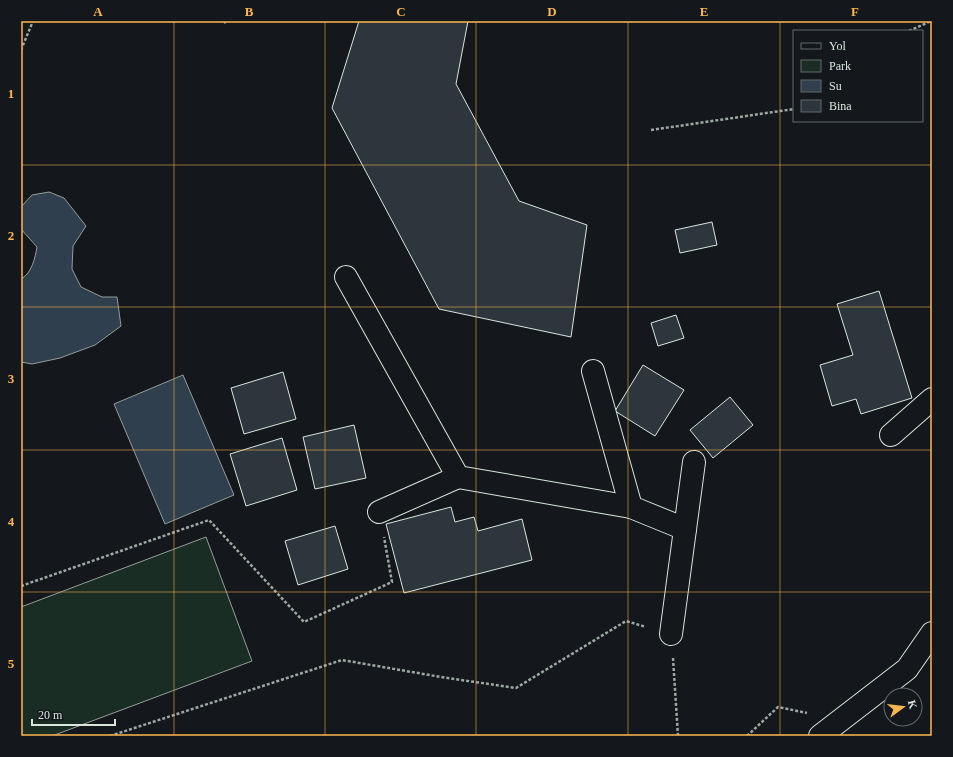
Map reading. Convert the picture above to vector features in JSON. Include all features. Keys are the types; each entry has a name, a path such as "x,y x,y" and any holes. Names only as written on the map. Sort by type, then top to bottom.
{"street":[{"path":"346,277 458,477"},
{"path":"593,371 631,507"},
{"path":"891,435 932,399"},
{"path":"671,634 694,462"},
{"path":"379,512 458,477 631,507 685,529"},
{"path":"820,736 907,669 932,633"}],"path":[{"path":"21,50 33,21"},
{"path":"911,30 931,21"},
{"path":"651,130 793,109"},
{"path":"21,586 209,520 304,622 392,582 379,512"},
{"path":"110,736 342,660 516,688 626,621 671,634 678,736"},
{"path":"747,736 778,707 841,720"}],"green space":[{"path":"206,537 252,661 52,736 21,736 21,607"}],"water":[{"path":"49,192 64,198 86,226 73,246 72,269 81,287 102,297 117,297 121,326 95,345 60,358 32,364 21,362 21,279 30,269 37,247 21,229 21,207 32,195"},
{"path":"183,375 234,495 165,524 114,404"}],"building":[{"path":"359,21 468,21 456,84 519,201 587,225 571,337 439,309 332,108"},
{"path":"712,222 717,245 680,253 675,230"},
{"path":"879,291 912,398 861,414 856,399 832,406 820,365 853,355 837,304"},
{"path":"676,315 684,338 658,346 651,323"},
{"path":"643,365 684,390 655,436 615,411"},
{"path":"283,372 296,419 244,434 231,388"},
{"path":"730,397 753,425 713,458 690,430"},
{"path":"354,425 366,478 315,489 303,437"},
{"path":"282,438 297,490 246,506 230,454"},
{"path":"451,507 455,522 474,517 478,531 522,519 532,560 404,593 386,524"},
{"path":"335,526 348,569 298,585 285,541"}]}
